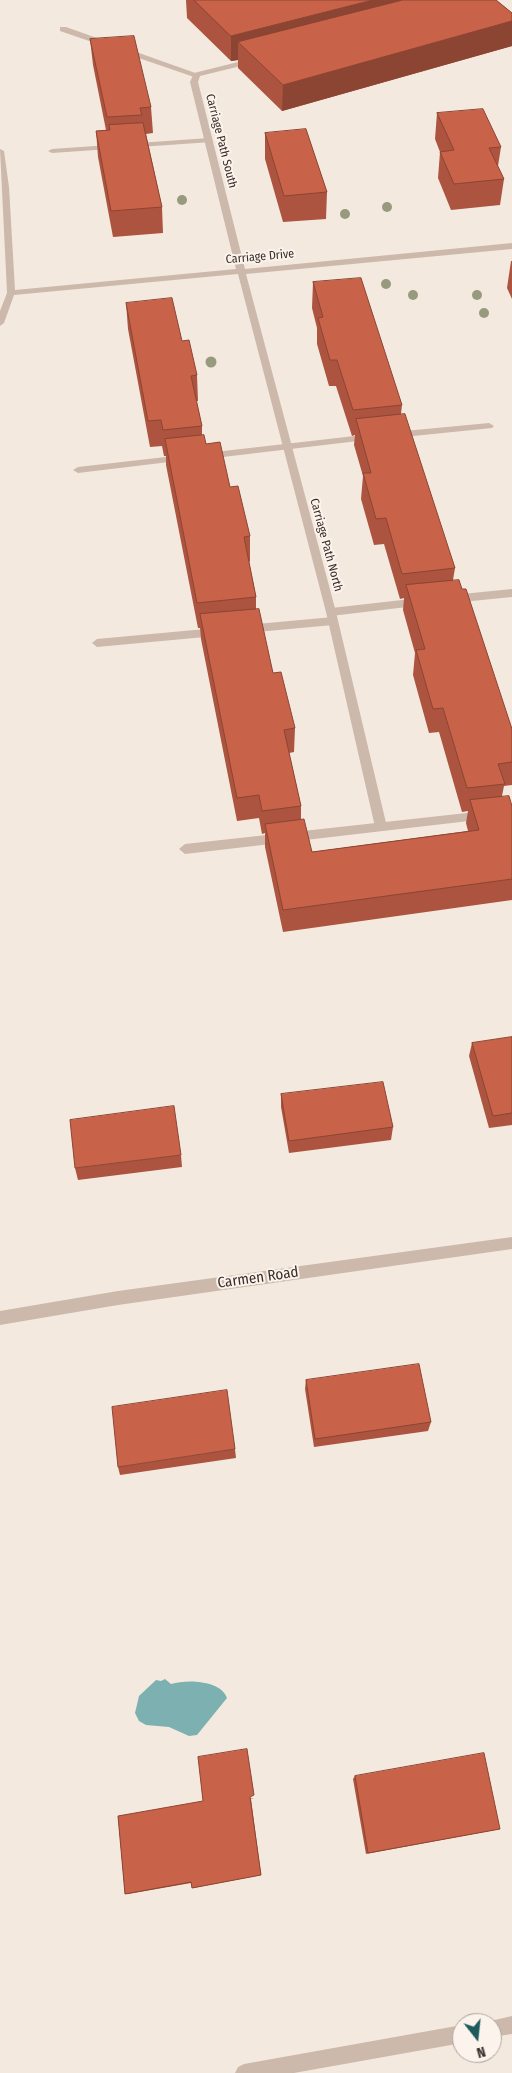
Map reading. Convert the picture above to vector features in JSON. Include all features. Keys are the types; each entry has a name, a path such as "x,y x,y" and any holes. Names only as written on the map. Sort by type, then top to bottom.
{"street":[{"path":"63,29 197,75"},
{"name":"Carriage Path South","path":"241,271 194,82 197,75 264,58"},
{"path":"52,151 209,140"},
{"path":"0,150 5,188 11,293 0,323"},
{"name":"Carriage Drive","path":"11,293 512,246"},
{"name":"Carriage Path North","path":"241,271 332,617 382,827"},
{"path":"78,470 287,446 489,426"},
{"path":"97,643 233,631 440,600 512,593"},
{"path":"185,848 512,812"},
{"name":"Carmen Road","path":"2,1317 128,1296 512,1242"},
{"path":"244,2073 452,2036"}],"water":[{"path":"165,1679 171,1684 195,1682 211,1685 224,1692 227,1698 197,1735 189,1736 169,1727 146,1725 139,1721 135,1713 139,1696 156,1680 161,1681"}],"building":[{"path":"194,0 373,0 231,36"},
{"path":"403,0 496,0 512,13 512,21 283,85 238,42"},
{"path":"134,36 151,107 140,108 142,115 107,117 90,39"},
{"path":"483,109 501,147 489,148 504,179 454,184 440,152 454,150 437,113"},
{"path":"143,123 162,207 111,211 96,131 110,130 109,125"},
{"path":"306,129 327,192 284,196 265,133"},
{"path":"361,278 402,405 353,410 337,360 330,360 318,318 323,317 313,282"},
{"path":"172,298 182,341 189,340 197,375 191,376 202,426 163,430 161,420 148,421 126,303"},
{"path":"405,414 455,568 402,574 386,518 376,519 363,473 371,473 356,419"},
{"path":"204,435 206,444 220,442 230,487 238,486 250,536 244,537 256,597 197,603 165,439"},
{"path":"459,580 462,589 466,589 512,729 512,762 498,764 505,784 467,788 443,708 433,709 416,650 425,649 406,585"},
{"path":"259,609 273,673 281,672 295,728 284,730 301,806 262,811 259,795 237,798 200,614"},
{"path":"509,796 512,806 512,879 283,910 265,824 304,819 312,852 479,830 470,800"},
{"path":"512,1037 512,1113 493,1116 472,1043"},
{"path":"383,1082 393,1127 289,1141 281,1094"},
{"path":"174,1106 181,1155 75,1168 70,1120"},
{"path":"419,1364 431,1422 315,1439 306,1380"},
{"path":"227,1390 235,1449 118,1467 112,1407"},
{"path":"247,1749 254,1795 250,1797 261,1875 192,1888 191,1882 125,1894 118,1816 203,1801 198,1757"},
{"path":"484,1753 500,1829 368,1853 355,1776"}]}
